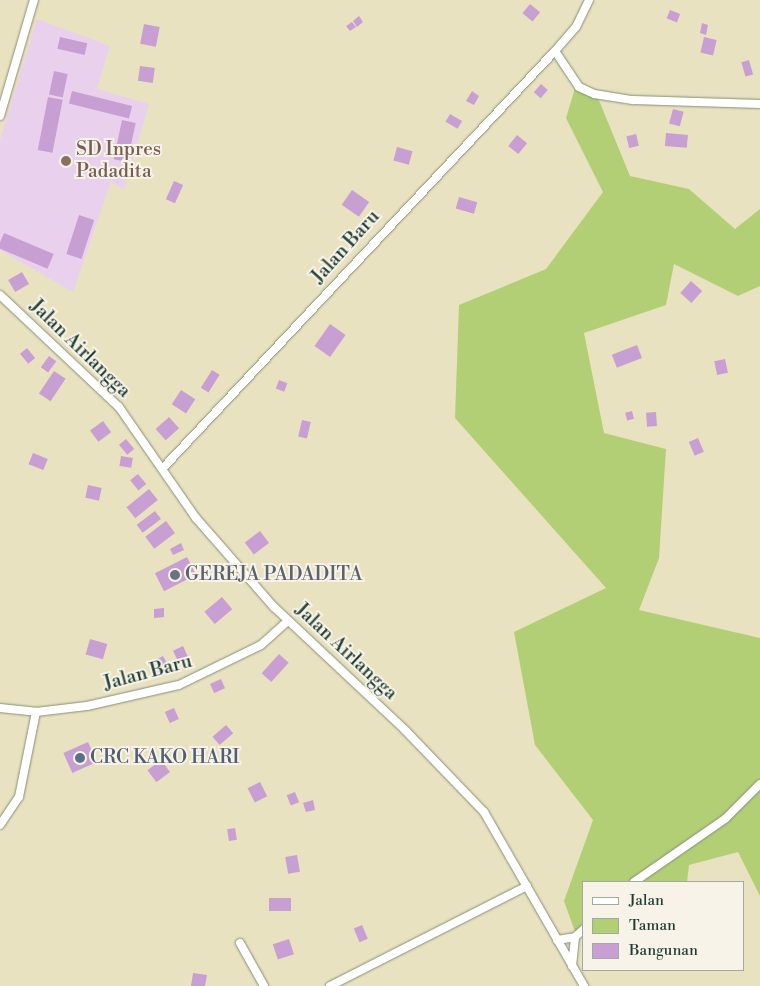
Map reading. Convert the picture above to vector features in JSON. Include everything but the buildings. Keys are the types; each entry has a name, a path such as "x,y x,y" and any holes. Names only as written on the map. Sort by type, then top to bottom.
{"street":[{"path":"0,116 34,0"},
{"name":"Jalan Baru","path":"163,468 576,27 589,0"},
{"path":"554,51 579,87 594,94 633,100 760,104"},
{"name":"Jalan Airlangga","path":"0,295 113,401 207,531 288,621 377,702 484,812 584,986"},
{"name":"Jalan Baru","path":"0,708 36,712 87,706 179,684 261,645 288,621"},
{"path":"0,825 19,797 36,712"},
{"path":"635,881 726,818 760,784"},
{"path":"330,986 526,886"},
{"path":"557,940 575,937 582,931"},
{"path":"572,966 575,937"},
{"path":"240,943 264,986"}],"shaded area":[{"name":"SD Inpres Padadita","path":"37,19 110,46 97,89 149,104 124,190 111,182 73,292 0,250 0,140"}],"green space":[{"path":"575,88 598,98 630,176 689,189 735,229 760,209 760,286 738,296 674,264 666,305 584,333 604,433 666,449 659,558 639,610 760,638 760,896 738,852 689,865 687,881 582,881 582,937 578,940 564,901 593,820 535,745 514,632 606,588 455,418 459,305 546,269 603,192 566,118"}],"place":[{"name":"SD Inpres Padadita","path":"66,161"},
{"name":"GEREJA PADADITA","path":"175,575"},
{"name":"CRC KAKO HARI","path":"80,758"}]}
